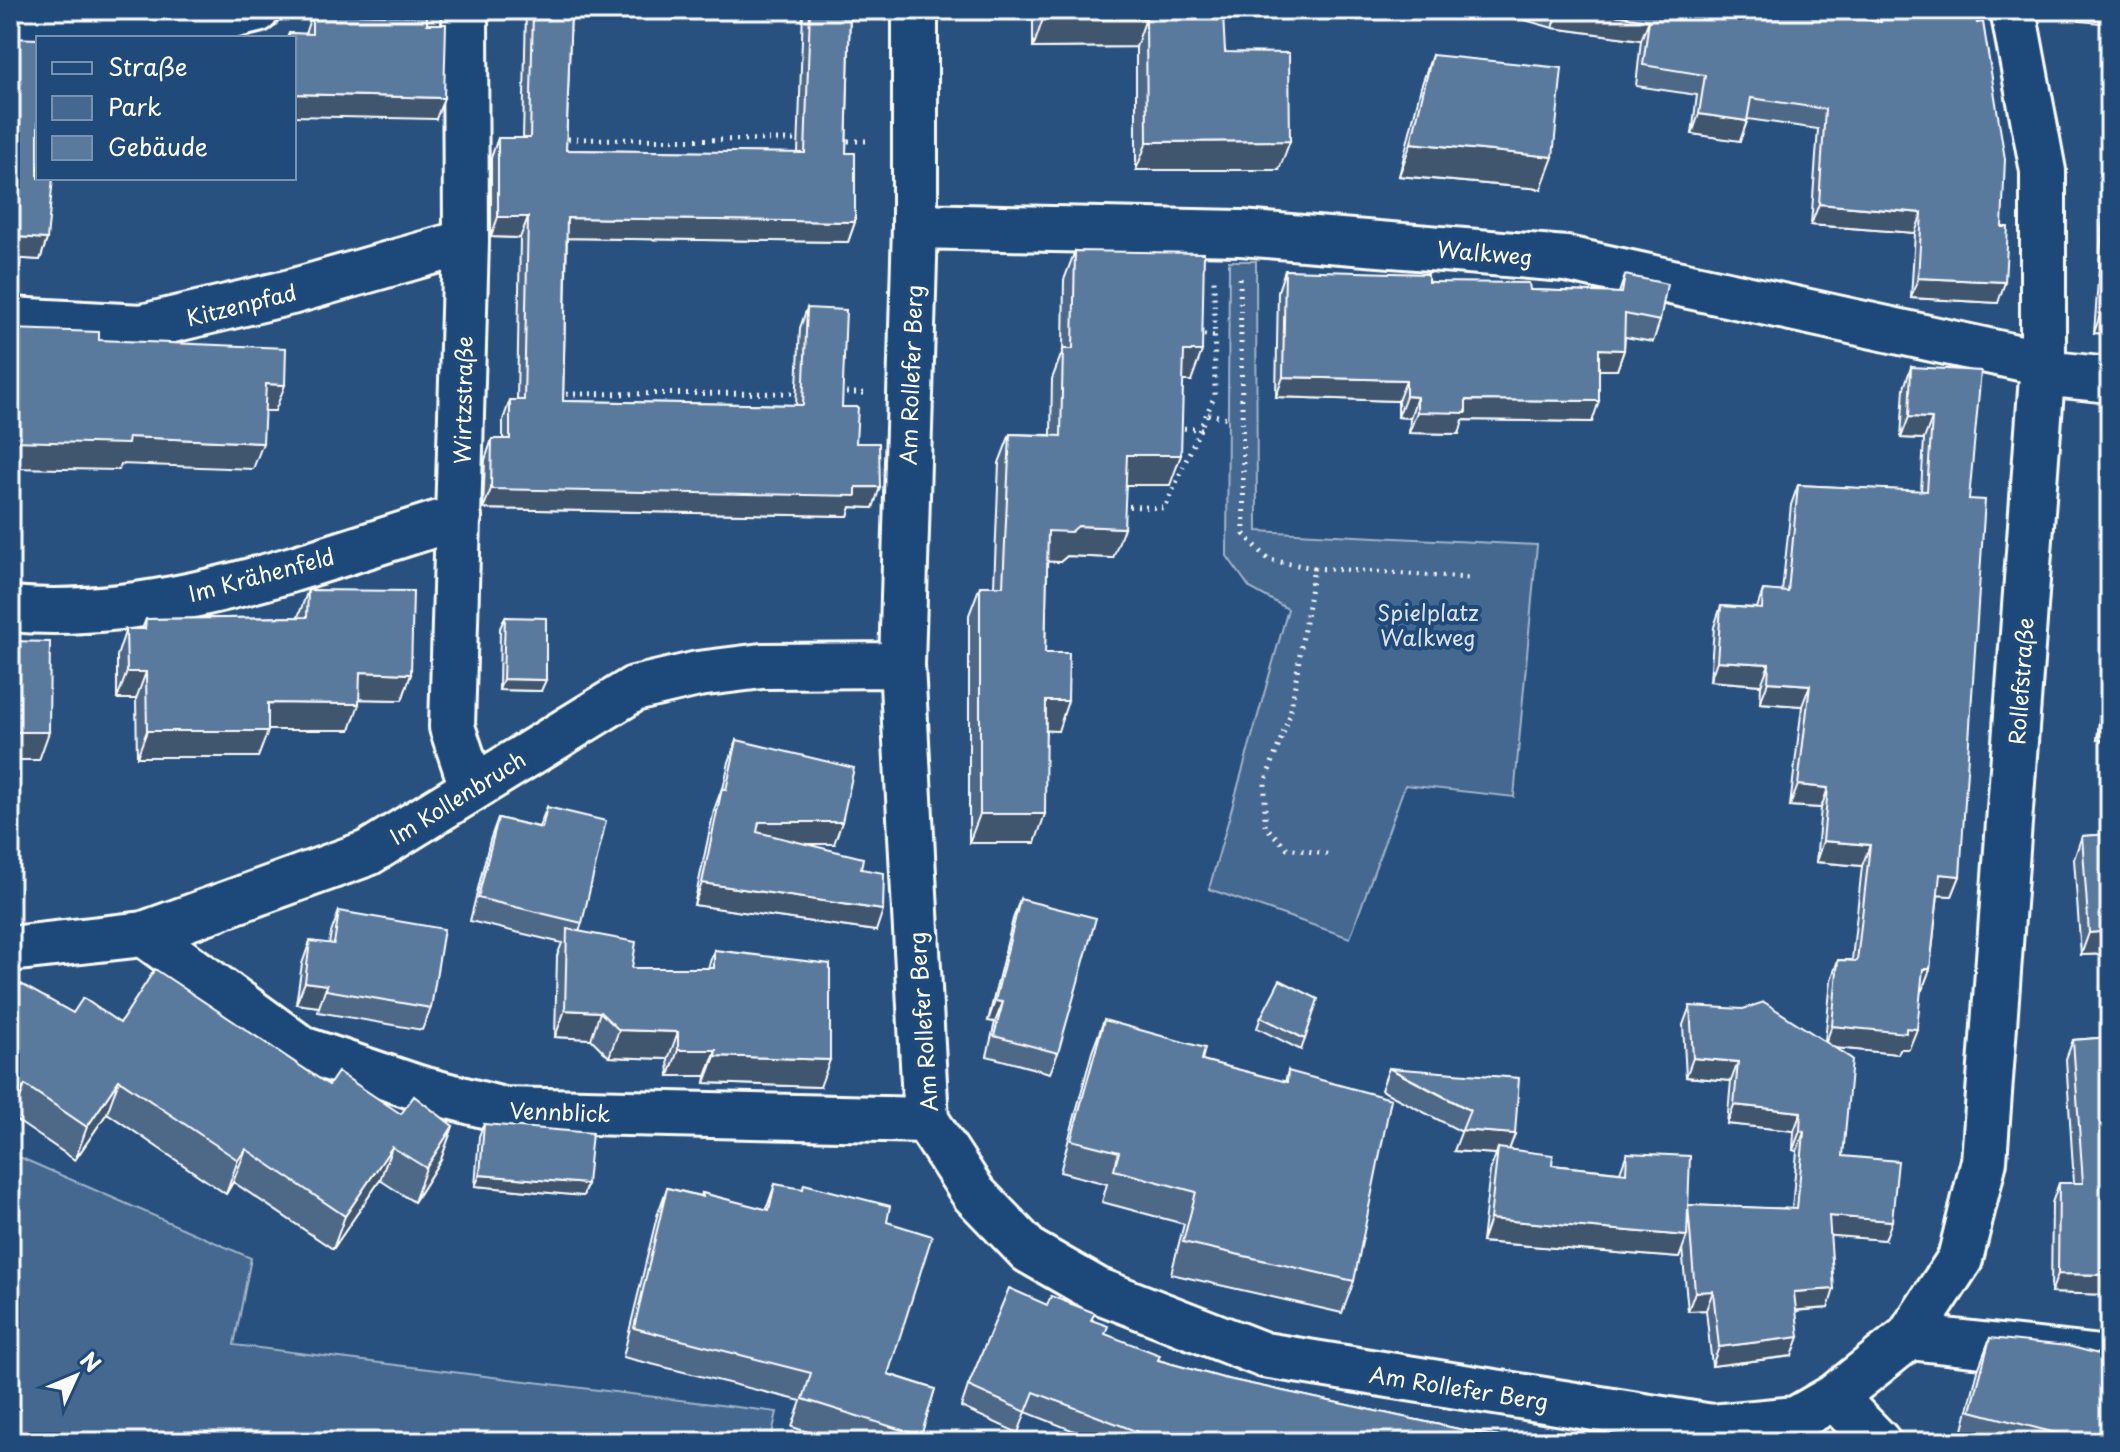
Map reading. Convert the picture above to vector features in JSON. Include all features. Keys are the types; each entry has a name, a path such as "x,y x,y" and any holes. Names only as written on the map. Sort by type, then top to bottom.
{"street":[{"path":"10,35 200,24 257,10"},
{"name":"Wirtzstraße","path":"465,10 466,242 452,727 472,787"},
{"name":"Am Rollefer Berg","path":"915,10 915,226 902,665 926,1120 974,1194 1029,1251 1097,1290 1264,1355 1712,1427 1792,1431"},
{"name":"Rollefstraße","path":"1792,1431 1909,1337 1960,1259 1984,1161 2043,368 2043,171 2013,10"},
{"name":"Walkweg","path":"915,226 1227,232 1566,259 2043,368 2110,380"},
{"name":"Kitzenpfad","path":"10,320 142,327 291,292 466,242"},
{"name":"Im Krähenfeld","path":"10,609 58,614 208,593 459,517"},
{"name":"Im Kollenbruch","path":"10,949 144,934 368,853 634,689 698,674 762,666 902,665"},
{"name":"Vennblick","path":"144,934 302,1049 418,1088 503,1110 926,1120"},
{"path":"1909,1337 2110,1359"},
{"path":"1834,1397 1878,1442"}],"path":[{"path":"547,139 818,141"},
{"path":"834,141 914,141"},
{"path":"1116,506 1165,508 1203,429 1215,395 1214,336 1227,232"},
{"path":"1227,232 1244,534 1269,560 1314,568 1469,578"},
{"path":"1192,333 1214,336"},
{"path":"557,394 813,393"},
{"path":"829,393 909,393"},
{"path":"1208,414 1228,418"},
{"path":"1172,428 1203,429"},
{"path":"1314,568 1290,715 1265,782 1265,826 1287,848 1332,855"}],"green space":[{"name":"Spielplatz Walkweg","path":"1229,261 1256,261 1257,531 1537,545 1514,797 1405,785 1350,938 1209,889 1288,609 1250,588 1227,556"},
{"path":"10,1153 251,1258 234,1345 777,1412 770,1442 10,1442"}],"building":[{"path":"533,10 571,10 566,150 805,153 810,10 850,10 846,153 855,153 855,222 567,218 563,401 803,405 807,308 846,310 842,407 858,407 856,443 879,443 880,487 856,487 856,496 491,489 492,439 510,439 510,400 524,400 528,217 498,217 498,138 530,138"},
{"path":"1043,10 1219,10 1223,14 1225,52 1289,53 1290,141 1147,142 1146,18 1043,19"},
{"path":"1580,10 1815,10 1881,22 1879,10 1975,10 1977,23 1983,22 2005,159 2002,227 2008,227 2005,282 1918,278 1922,213 1819,204 1825,109 1751,98 1747,121 1699,114 1705,75 1643,65 1649,20"},
{"path":"312,13 427,16 427,24 446,24 444,98 296,94 296,36 289,36 289,33 312,34"},
{"path":"10,38 36,39 36,180 53,180 47,239 17,237 20,162 10,162"},
{"path":"1432,55 1562,68 1553,157 1411,143"},
{"path":"2110,204 2110,311 2102,310"},
{"path":"1075,251 1204,253 1202,351 1184,351 1181,455 1127,455 1124,528 1078,526 1071,532 1048,531 1045,653 1069,653 1068,701 1046,701 1045,814 980,814 980,586 1003,586 1010,434 1061,436 1063,349 1073,349"},
{"path":"1285,270 1428,274 1428,282 1529,283 1530,290 1622,293 1625,275 1667,284 1660,321 1625,314 1624,350 1599,349 1599,401 1466,400 1466,413 1417,412 1417,397 1406,396 1406,380 1283,377"},
{"path":"10,329 99,332 99,340 286,348 285,385 266,384 263,443 129,437 128,444 10,441"},
{"path":"1911,367 1981,371 1969,499 1985,500 1960,876 1940,874 1930,969 1923,969 1917,1029 1906,1028 1906,1033 1832,1026 1838,960 1857,961 1870,845 1823,841 1828,788 1798,785 1810,685 1768,682 1769,664 1717,661 1721,606 1762,609 1763,590 1788,592 1798,485 1927,491 1932,418 1909,417"},
{"path":"308,590 413,591 411,674 360,672 359,704 268,703 268,731 147,731 146,672 127,672 126,629 145,629 146,619 307,617"},
{"path":"505,617 546,618 546,680 503,679"},
{"path":"10,641 50,642 49,732 10,732"},
{"path":"2110,668 2110,718 2105,718"},
{"path":"737,740 854,768 842,822 759,822 757,832 863,858 861,869 884,873 883,910 702,883 722,788 726,790"},
{"path":"547,807 606,821 582,923 478,898 498,818 542,828"},
{"path":"2110,834 2110,931 2089,933 2082,836"},
{"path":"1020,899 1096,918 1058,1053 994,1036 1003,1002 995,1001"},
{"path":"339,911 444,929 431,1008 326,990 327,985 305,982 310,941 334,944"},
{"path":"567,929 636,942 632,968 714,968 714,950 830,964 830,1060 715,1056 716,1050 678,1050 678,1032 619,1030 600,1012 565,1010"},
{"path":"155,969 329,1085 338,1072 401,1114 414,1096 453,1126 426,1168 392,1147 345,1216 246,1149 238,1160 119,1080 87,1127 25,1085 18,1095 10,1090 10,978 73,1013 83,998 120,1023"},
{"path":"1280,980 1318,999 1305,1039 1261,1017"},
{"path":"1764,1002 1852,1059 1843,1156 1898,1161 1892,1221 1829,1216 1834,1289 1794,1292 1799,1337 1719,1347 1713,1291 1695,1292 1688,1205 1797,1209 1804,1132 1800,1131 1801,1112 1734,1105 1738,1062 1693,1058 1690,1006 1743,1009"},
{"path":"1104,1020 1205,1048 1202,1060 1287,1082 1288,1071 1391,1099 1354,1281 1183,1242 1196,1192 1114,1170 1119,1152 1071,1140"},
{"path":"2110,1037 2110,1275 2058,1274 2059,1183 2083,1183 2073,1040"},
{"path":"1389,1068 1519,1078 1515,1134 1462,1130 1470,1110"},
{"path":"484,1124 592,1133 587,1184 480,1175"},
{"path":"1498,1148 1553,1155 1552,1165 1626,1173 1627,1153 1690,1156 1687,1236 1490,1219"},
{"path":"775,1184 803,1189 804,1184 890,1206 887,1222 932,1236 888,1374 935,1389 921,1436 803,1399 811,1373 634,1328 667,1188 703,1197 702,1193 769,1210"},
{"path":"1009,1288 1047,1305 1051,1296 1095,1313 1091,1320 1108,1326 1105,1334 1160,1355 1158,1360 1223,1378 1529,1442 1164,1442 1034,1392 1026,1412 968,1386"},
{"path":"1990,1338 2068,1346 2110,1357 2110,1442 2090,1442 1971,1411"}]}
